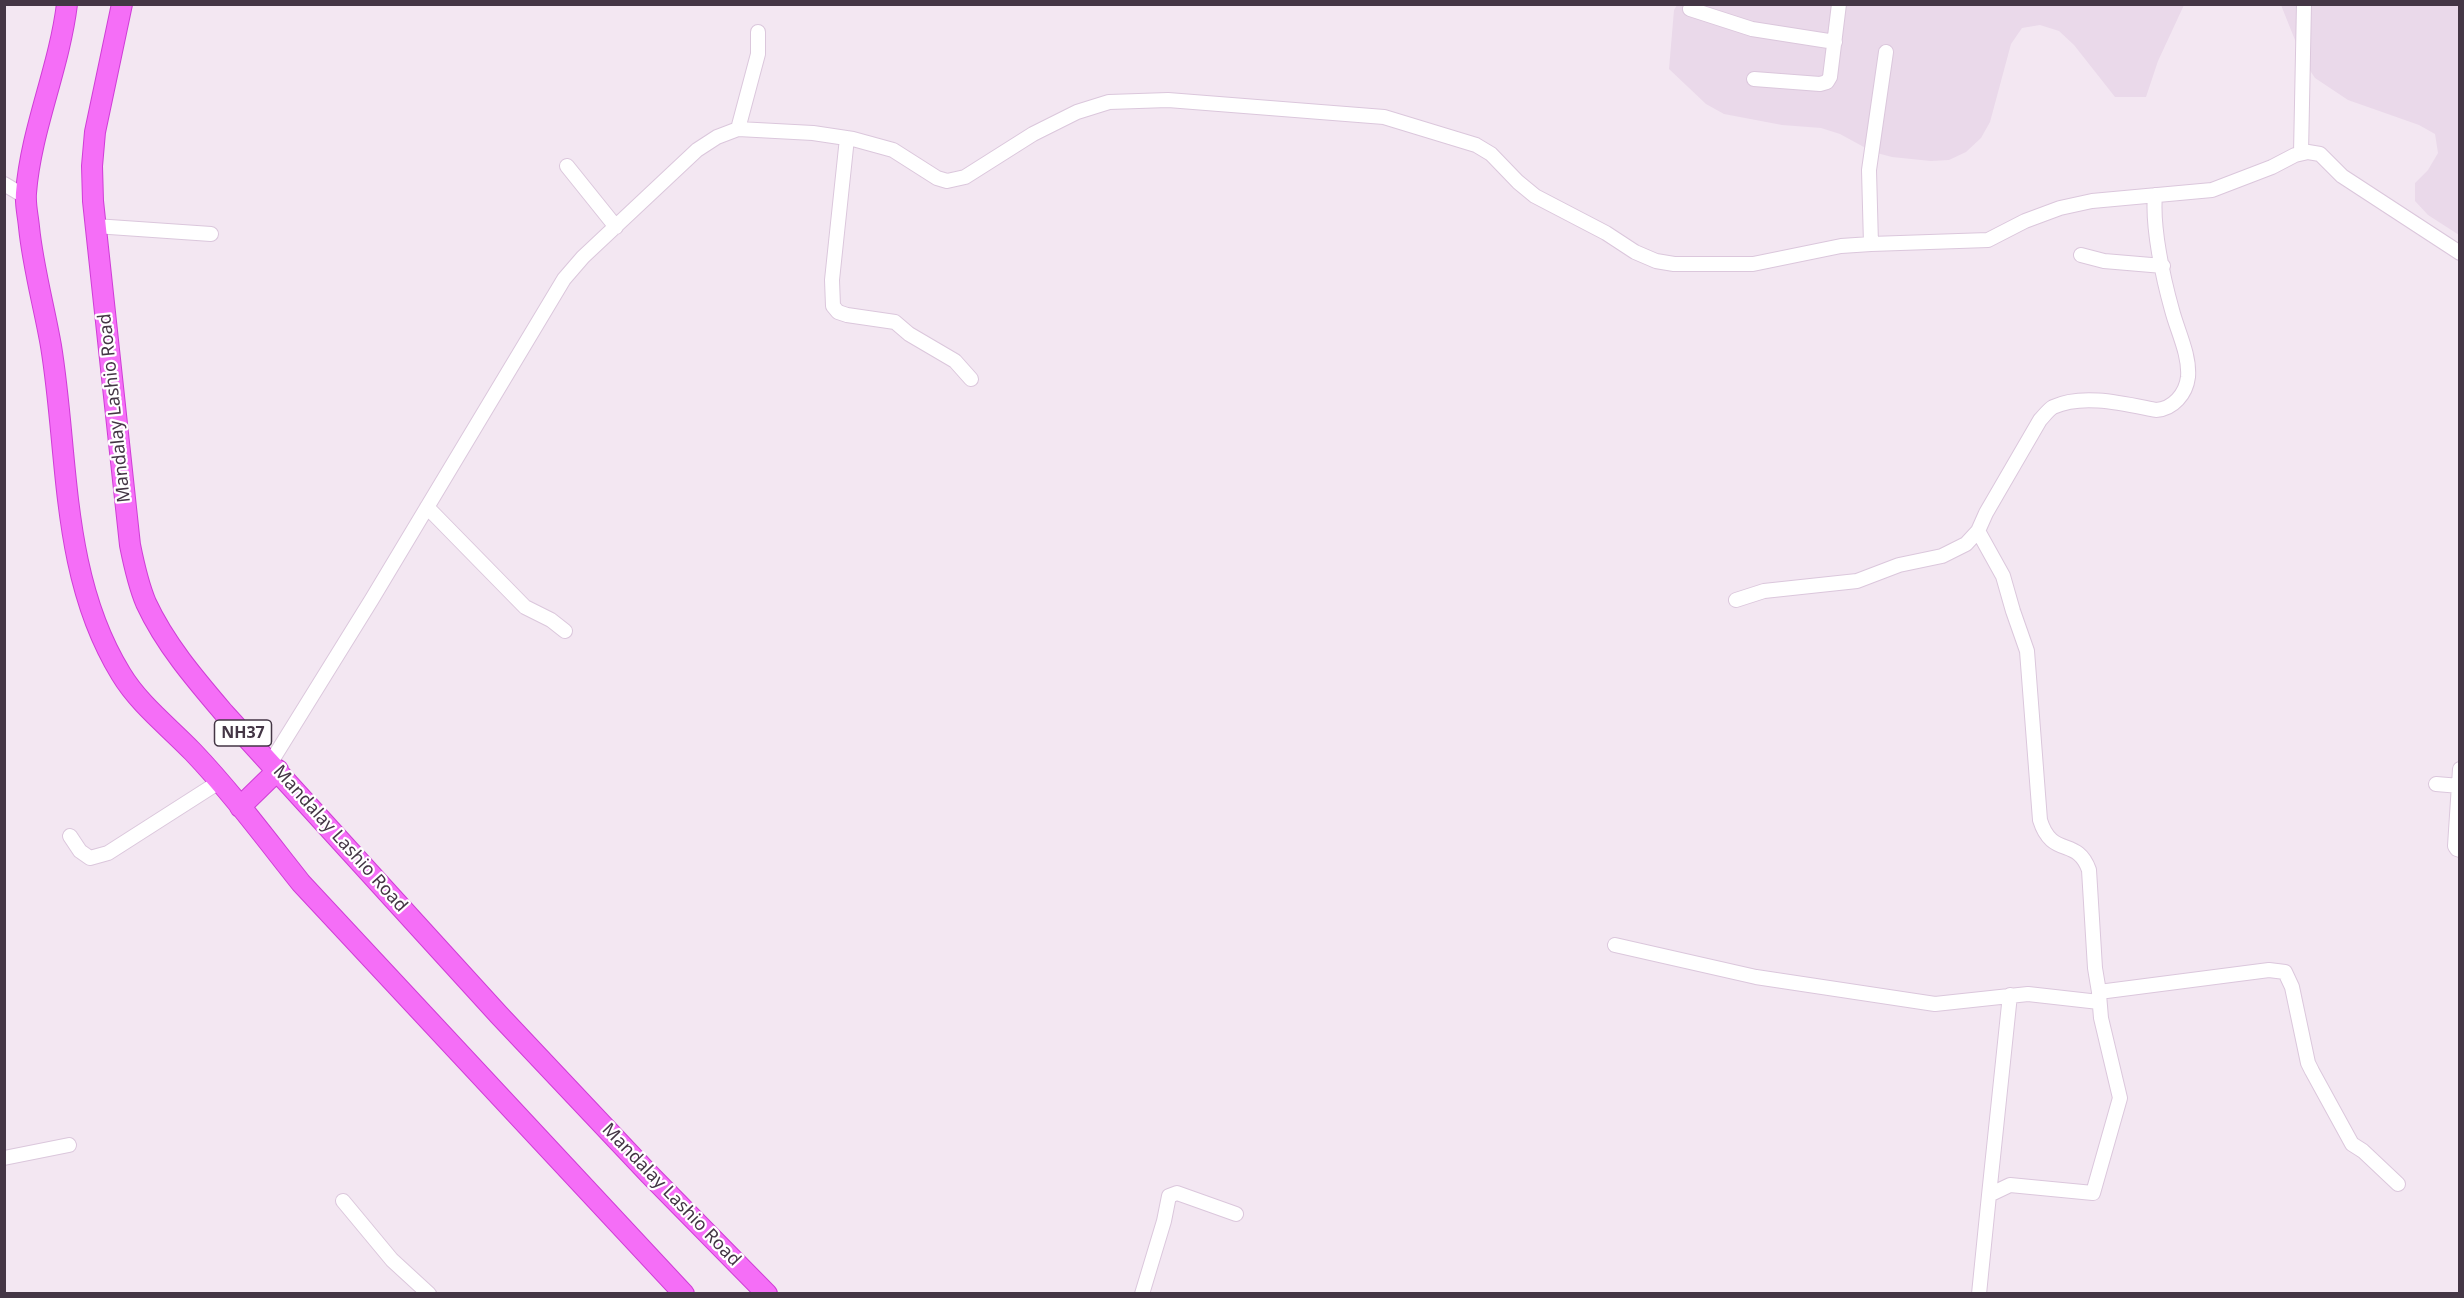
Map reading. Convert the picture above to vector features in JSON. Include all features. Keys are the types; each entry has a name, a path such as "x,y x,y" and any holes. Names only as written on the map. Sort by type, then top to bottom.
{"highway":[{"name":"NH37","path":"67,4 30,157 26,197 30,239 51,347 72,531 86,598 101,637 122,676 148,707 194,752 301,883 684,1293"},
{"name":"Mandalay Lashio Road","path":"122,4 95,132 92,166 95,226 130,545 136,575 147,603 161,630 193,677 499,1015 649,1174 767,1293"},
{"path":"240,807 274,766"}],"street":[{"path":"1754,79 1820,84 1827,82 1835,42 1839,4"},
{"path":"2301,153 2304,4"},
{"path":"1690,9 1752,29 1835,42"},
{"path":"738,129 758,54 758,32"},
{"path":"1871,244 1869,170 1886,52"},
{"path":"274,766 564,279 583,257 697,150 717,137 738,129 753,128 847,138 893,150 937,178 947,181 965,177 1033,134 1077,112 1109,102 1168,100 1384,117 1476,145 1491,154 1535,196 1606,233 1635,252 1656,261 1674,264 1754,264 1841,246 1988,240 2025,221 2060,208 2092,201 2212,190 2301,153 2320,154 2342,176 2460,253"},
{"path":"847,138 832,280 833,306 838,312 847,315 895,322 909,334 954,361 971,379"},
{"path":"567,166 616,227"},
{"path":"4,184 26,197"},
{"path":"1737,600 1764,591 1832,585 1870,578 1899,565 1942,556 1966,544 1978,531 2040,420 2051,408 2070,402 2098,401 2164,410 2172,406 2184,391 2188,378 2188,363 2171,307 2154,226 2155,195"},
{"path":"95,226 211,234"},
{"path":"2081,255 2104,261 2163,266"},
{"path":"427,507 525,607 551,620 565,631"},
{"path":"1978,531 2003,576 2027,651 2038,798 2044,832 2050,841 2080,853 2089,870 2095,968 2120,1098 2093,1193 2010,1185 1989,1195"},
{"path":"2460,769 2455,846 2460,850"},
{"path":"70,836 80,851 90,858 108,853 219,782"},
{"path":"2436,784 2459,786"},
{"path":"1615,945 1756,977 1935,1004 2028,994 2099,997 2270,970 2285,972 2292,987 2302,1040 2312,1071 2352,1144 2363,1151 2398,1184"},
{"path":"1979,1293 2010,995"},
{"path":"4,1158 69,1145"},
{"path":"1142,1293 1164,1221 1169,1196 1177,1193 1236,1214"},
{"path":"343,1201 392,1260 429,1293"}],"shaded area":[{"path":"1677,5 2184,5 2158,61 2146,97 2115,97 2074,45 2059,31 2040,25 2022,28 2011,44 1990,122 1981,138 1966,152 1949,160 1931,161 1892,157 1873,152 1840,134 1821,128 1782,125 1724,114 1706,104 1669,69 1674,10"},
{"path":"2281,5 2459,5 2459,235 2428,215 2415,201 2415,183 2428,170 2438,153 2435,134 2419,125 2348,100 2315,78 2303,60"}]}
